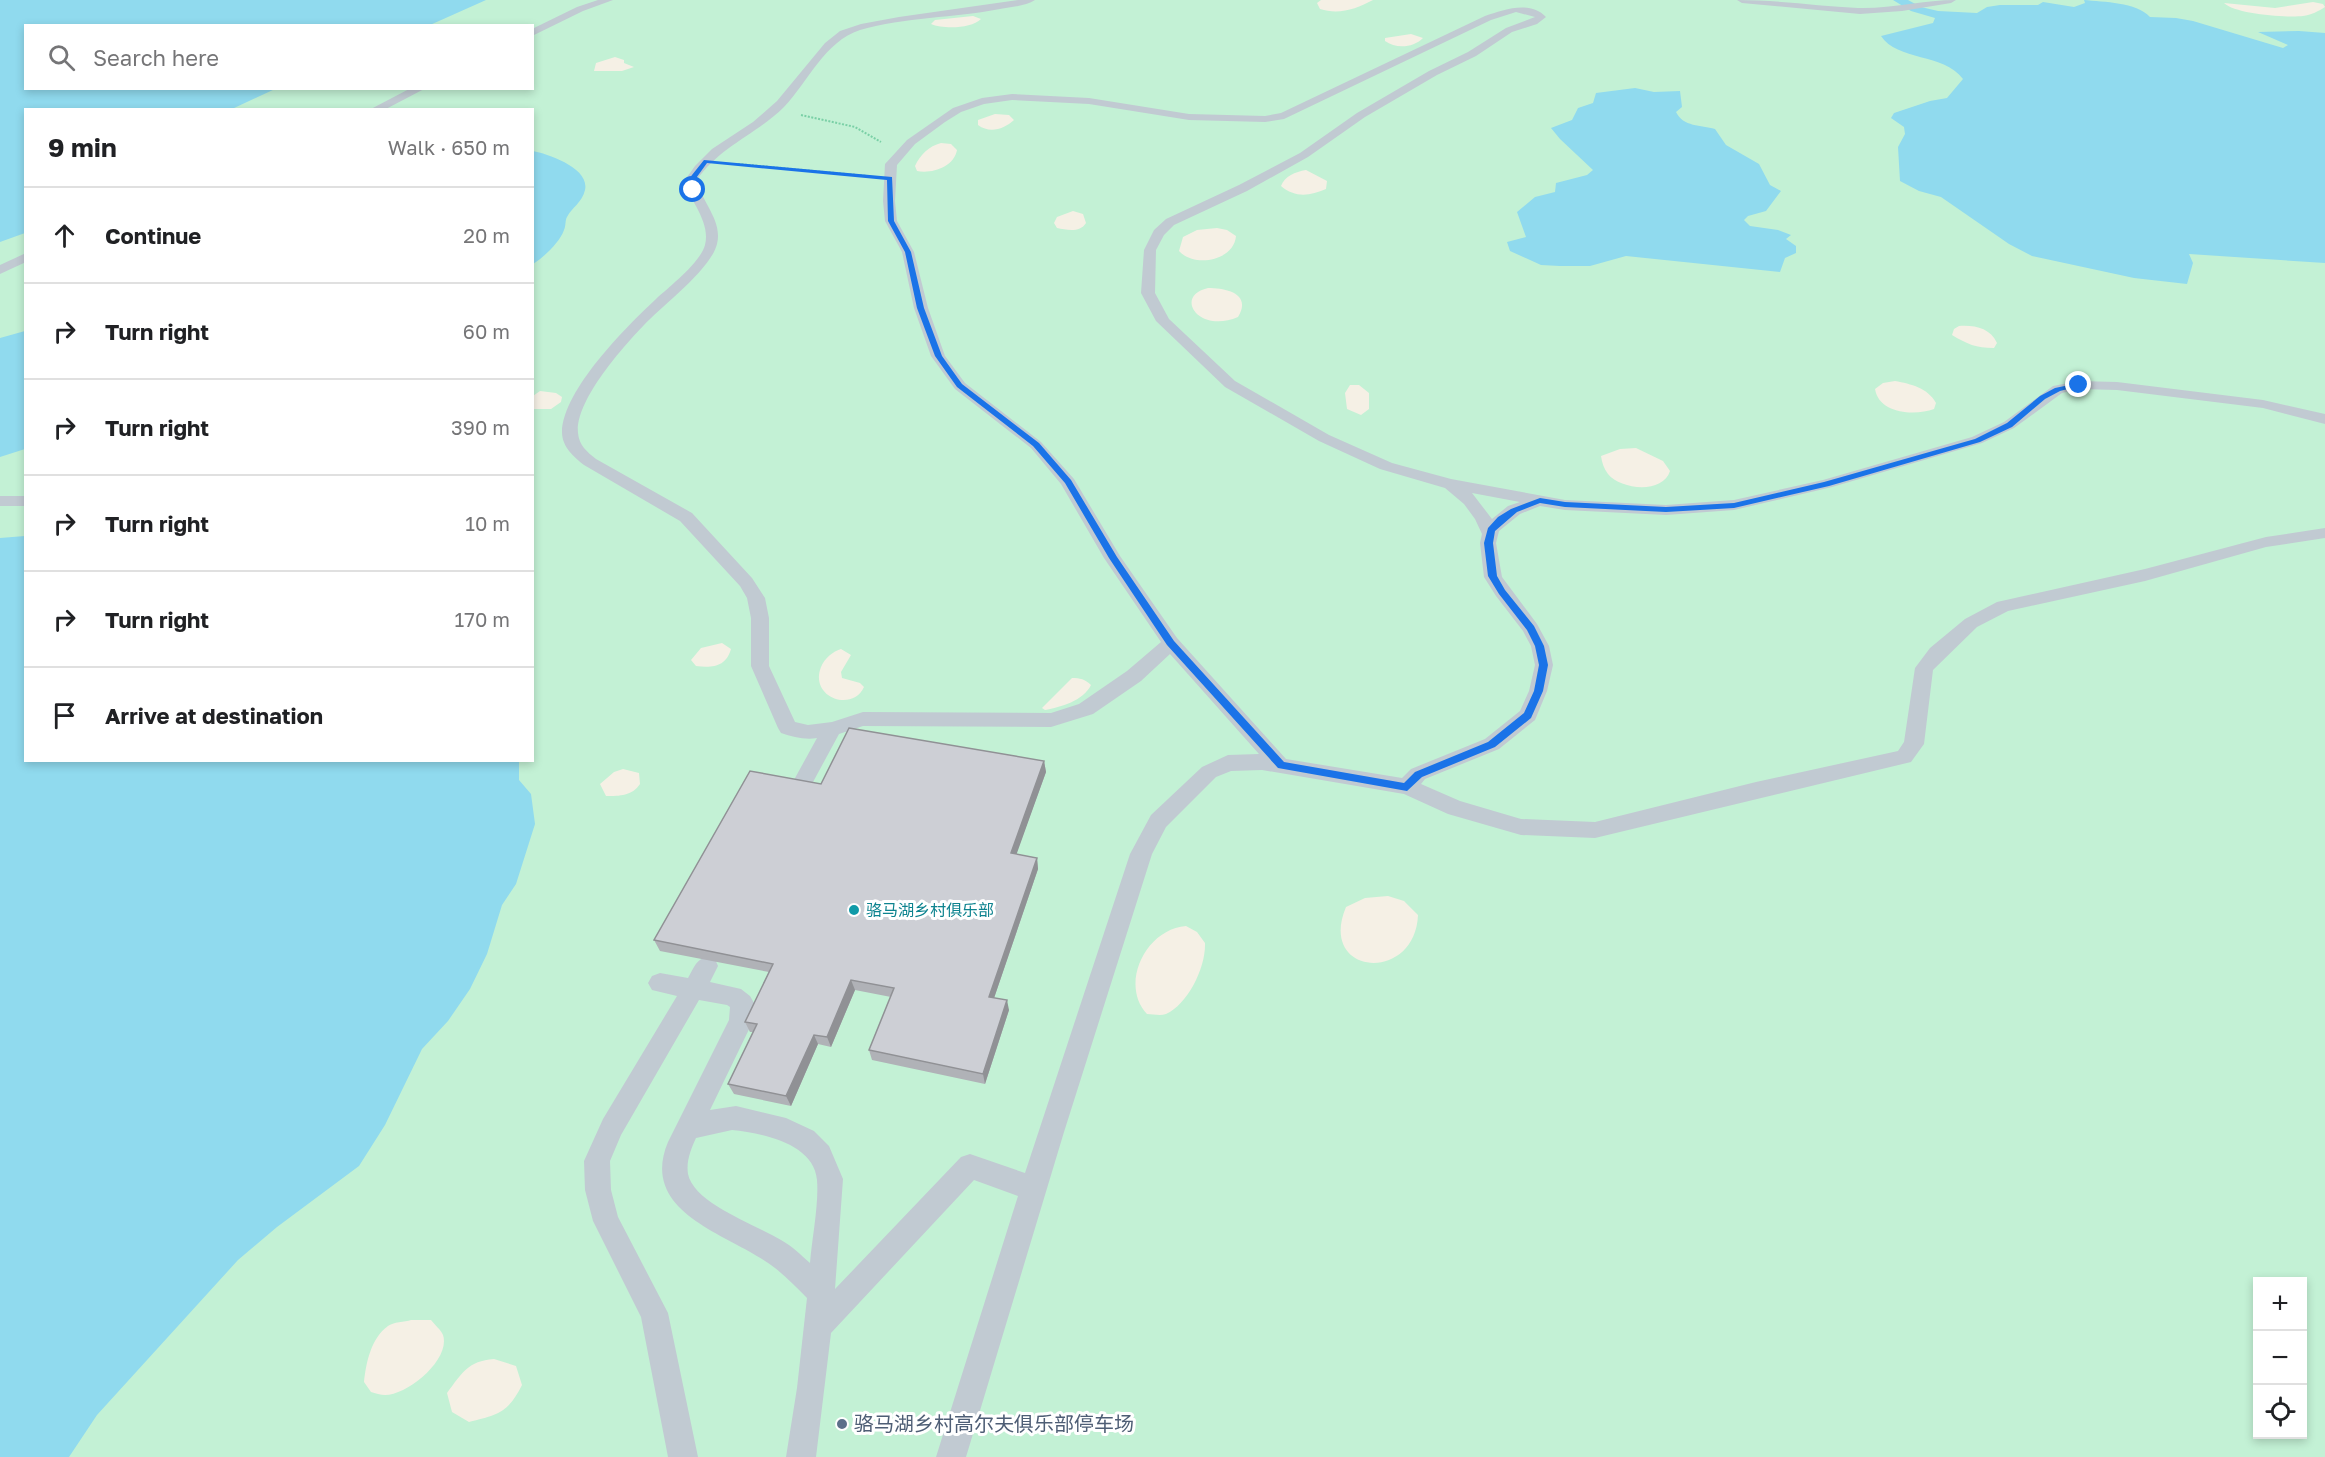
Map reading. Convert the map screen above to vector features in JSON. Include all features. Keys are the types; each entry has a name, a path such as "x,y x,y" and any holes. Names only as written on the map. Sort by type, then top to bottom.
{"lane":[{"path":"534,32 580,9 608,0"},
{"path":"1030,0 1006,6 922,15 843,33 832,40 795,88 773,111 723,144 691,180 693,190 705,210 711,228 711,245 698,266 638,323 590,380 576,408 570,433 576,451 590,462 686,518 746,582 756,598 760,618 760,666 788,728 808,732 832,729 863,719 1051,720 1086,709 1134,676 1171,643"},
{"path":"1742,0 1860,11 1902,8 1951,0"},
{"path":"1281,766 1171,643 1113,558 1068,482 1036,445 960,386 939,356 921,308 908,252 891,221 891,164 905,149 940,120 957,110 982,101 1012,97 1089,101 1189,117 1265,119 1284,116 1488,18 1532,5 1541,17 1509,30 1472,54 1433,73 1361,115 1304,155 1243,188 1170,222 1158,233 1150,250 1148,293 1163,321 1230,384 1324,438 1386,466 1449,484 1565,505 1666,510 1734,505 1826,484 1977,440 2009,425 2058,389 2079,385 2117,386 2263,404 2325,418"},
{"path":"378,108 417,90"},
{"path":"0,270 24,258"},
{"path":"1449,484 1465,495 1475,506 1486,522 1490,534"},
{"path":"1407,787 1418,774 1492,744 1528,715 1538,691 1544,665 1540,646 1531,628 1502,592 1493,576 1488,543 1490,534 1501,519 1514,510 1540,500"},
{"path":"0,501 24,501"},
{"path":"951,1457 1033,1190 1141,854 1158,821 1209,772 1228,763 1262,762 1407,787 1455,808 1521,827 1595,830 1756,790 1904,757 1914,744 1924,668 1937,653 1971,623 2003,606 2145,575 2266,542 2325,533"},
{"path":"799,789 832,729"},
{"path":"683,1457 654,1313 606,1221 598,1191 597,1161 612,1127 707,966"},
{"path":"660,983 733,996 742,1004 741,1021 676,1155 679,1185 701,1211 788,1261 821,1293"},
{"path":"688,1129 712,1120 731,1118 785,1129 801,1135 812,1144 821,1154 830,1179 812,1398 801,1457"},
{"path":"818,1327 970,1166 1033,1190"}],"path":[{"path":"773,111 840,122 855,127 882,143 905,149"},
{"path":"706,161 890,179"}],"green space":[{"path":"0,0 2325,0 2325,1457 0,1457"}],"sand":[{"path":"1321,0 1373,0 1354,8 1327,11 1320,9 1317,3"},
{"path":"2313,2 2323,4 2325,7 2303,16 2273,16 2239,10 2224,3 2275,8"},
{"path":"973,16 981,19 971,25 957,27 931,24 935,20"},
{"path":"1411,34 1423,38 1414,44 1404,46 1389,44 1385,41 1385,38"},
{"path":"615,57 634,67 622,71 594,71 596,63"},
{"path":"995,114 1009,115 1014,120 1006,126 992,130 978,125 978,120"},
{"path":"941,143 951,144 957,150 952,161 935,170 917,171 915,166 922,155"},
{"path":"1306,170 1327,181 1326,189 1303,195 1292,193 1281,186 1291,175"},
{"path":"1073,211 1083,214 1086,223 1073,230 1057,228 1054,223 1057,217"},
{"path":"1217,228 1227,230 1236,236 1234,245 1221,256 1203,260 1194,259 1179,251 1183,237 1197,230"},
{"path":"1208,288 1230,291 1240,298 1242,309 1238,317 1224,321 1212,321 1195,312 1192,298 1198,292"},
{"path":"1959,326 1971,326 1986,331 1997,343 1994,348 1967,343 1952,335 1954,329"},
{"path":"1895,381 1924,390 1936,403 1934,409 1908,412 1883,404 1875,389 1883,383"},
{"path":"1350,385 1359,385 1369,393 1369,409 1361,415 1347,409 1345,393"},
{"path":"540,391 556,393 562,397 561,402 551,409 534,409 534,395"},
{"path":"1636,448 1663,461 1670,471 1666,478 1651,486 1641,487 1622,484 1608,474 1601,456 1620,449"},
{"path":"722,643 731,649 722,663 702,667 696,666 691,660 701,648"},
{"path":"841,649 851,655 841,672 842,678 860,683 864,687 858,695 842,700 826,693 819,678 825,661"},
{"path":"1072,678 1082,679 1091,685 1083,695 1071,702 1045,710 1042,708"},
{"path":"623,769 639,773 640,784 629,793 606,796 600,784 614,772"},
{"path":"1388,896 1404,901 1418,915 1413,937 1401,953 1386,961 1370,963 1355,958 1345,947 1341,930 1346,907 1365,898"},
{"path":"1186,926 1197,932 1205,943 1205,953 1199,973 1182,1002 1174,1009 1164,1015 1147,1014 1139,1002 1136,988 1136,974 1141,960 1159,937 1172,929"},
{"path":"411,1320 431,1320 439,1329 443,1335 444,1344 441,1354 426,1374 405,1389 385,1395 371,1392 364,1382 373,1344 388,1326"},
{"path":"494,1359 516,1366 522,1385 507,1407 495,1415 469,1422 452,1412 447,1393 466,1369 478,1362"}],"water":[{"path":"0,0 486,0 432,24 24,24 24,90 273,90 234,108 24,108 24,233 0,242"},
{"path":"1893,0 1908,0 1921,7 1938,11 1977,13 1987,7 2000,5 2038,5 2043,2 2074,7 2085,3 2084,0 2110,2 2137,8 2150,17 2193,21 2283,48 2288,45 2258,32 2325,33 2325,263 2189,254 2193,263 2187,284 2134,278 2032,256 2009,244 1941,197 1919,191 1900,181 1898,147 1905,134 1904,127 1891,118 1894,113 1947,98 1963,79 1944,65 1898,50 1888,44 1881,36 1933,23 1935,18 1911,11"},
{"path":"1635,88 1654,92 1680,91 1682,107 1676,112 1679,117 1693,125 1715,129 1726,145 1759,164 1770,185 1781,191 1766,211 1748,216 1744,220 1750,226 1778,230 1791,235 1786,239 1796,246 1796,253 1785,258 1780,272 1626,256 1590,266 1541,265 1510,251 1507,242 1526,237 1517,212 1535,197 1555,192 1556,183 1587,175 1593,170 1551,128 1572,120 1578,108 1593,103 1596,93"},
{"path":"534,151 566,163 581,175 585,182 582,198 567,217 562,235 546,254 534,263"},
{"path":"24,331 24,449 0,457 0,338"},
{"path":"24,536 24,762 519,762 519,780 531,794 535,824 516,884 502,905 487,954 470,989 448,1021 422,1049 385,1125 359,1166 277,1227 238,1260 97,1415 69,1457 0,1457 0,538"}],"building":[{"name":"骆马湖乡村俱乐部","path":"849,728 1044,761 1011,853 1037,858 989,997 1007,1000 983,1074 869,1050 894,988 851,980 827,1037 814,1035 786,1096 728,1084 757,1024 745,1022 773,964 654,940 750,771 821,784"}],"place":[{"name":"骆马湖乡村俱乐部","path":"854,910"},
{"name":"骆马湖乡村高尔夫俱乐部停车场","path":"842,1424"}],"route":[{"path":"693,190 691,180 706,161 890,179 891,221 908,252 921,308 939,356 960,386 1036,445 1068,482 1113,558 1171,643 1281,766 1407,787 1418,774 1492,744 1528,715 1538,691 1544,665 1540,646 1531,628 1502,592 1493,576 1488,543 1491,530 1514,510 1540,500 1565,505 1666,510 1734,505 1826,484 1977,440 2009,425 2058,389 2079,385"}]}
